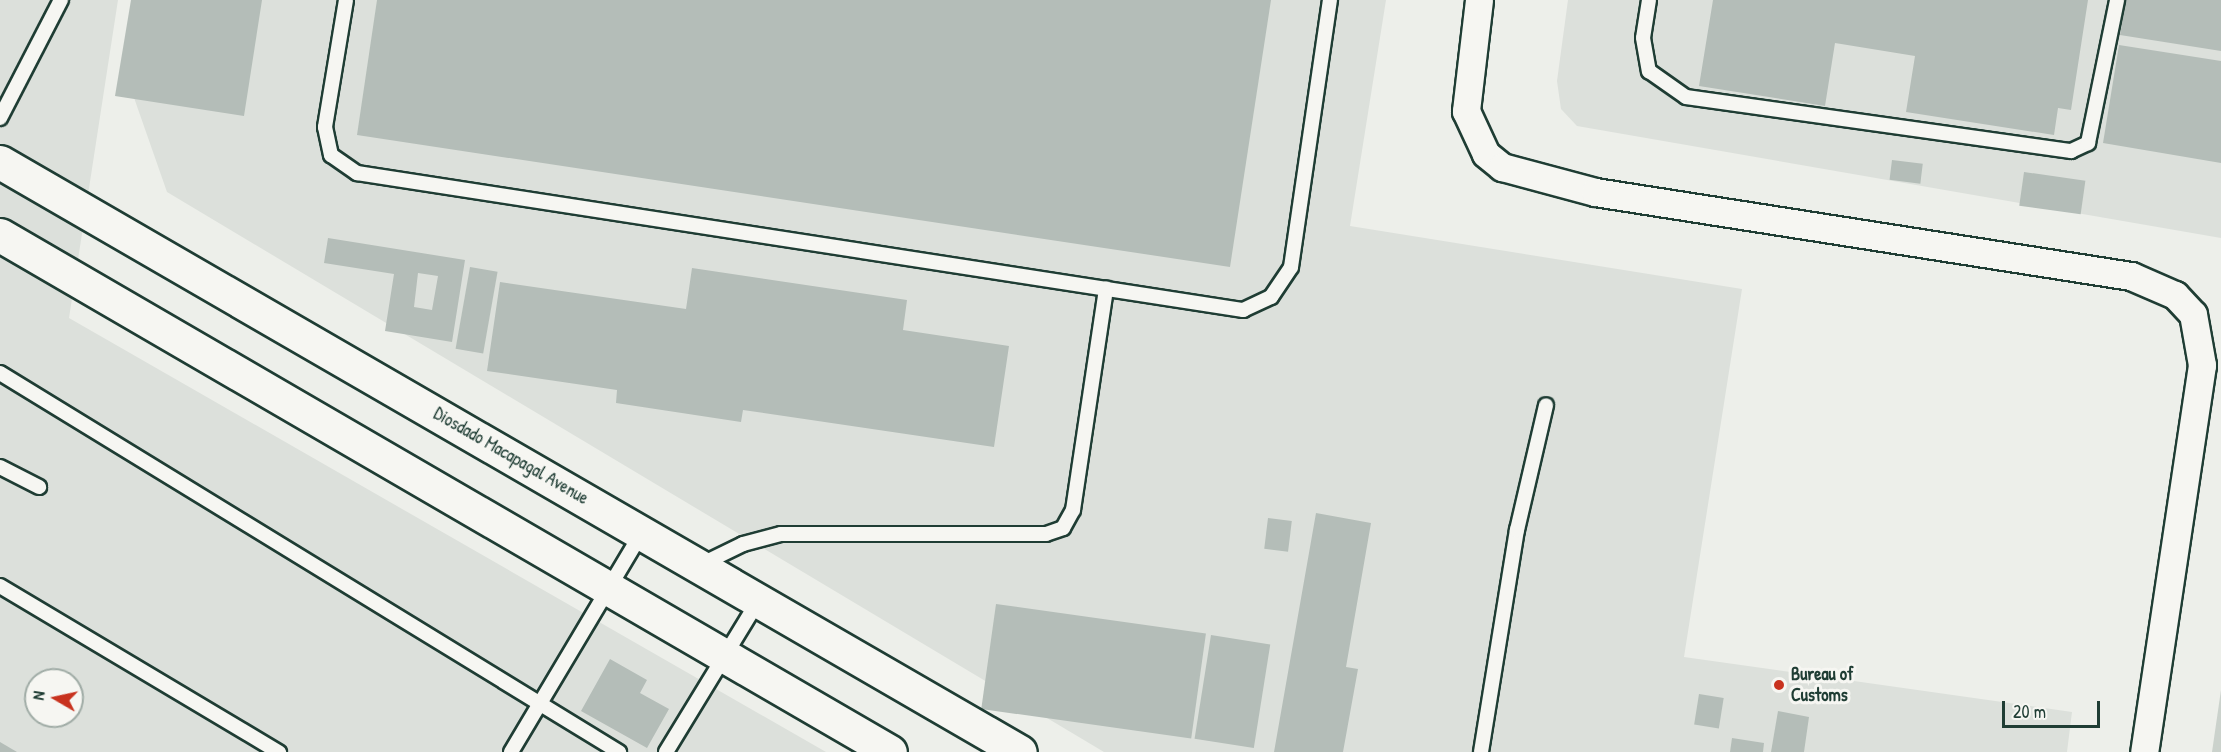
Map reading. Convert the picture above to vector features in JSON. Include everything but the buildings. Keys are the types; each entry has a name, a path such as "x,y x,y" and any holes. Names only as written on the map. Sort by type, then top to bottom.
{"main road":[{"name":"Diosdado Macapagal Avenue","path":"0,162 1020,752"},
{"path":"0,235 610,587 890,752"}],"street":[{"path":"1479,0 1466,111 1486,154 1502,166 1595,192 2131,276 2175,295 2193,314 2202,365 2144,752"}],"lane":[{"path":"0,117 61,0"},
{"path":"346,0 325,126 330,155 357,173 1242,310 1271,297 1291,267 1330,0"},
{"path":"1649,0 1643,38 1648,71 1686,97 2071,150 2088,143 2117,0"},
{"path":"698,566 743,544 781,534 1046,534 1063,528 1073,510 1106,288"},
{"path":"0,373 539,706 619,752"},
{"path":"1481,752 1517,530 1546,405"},
{"path":"0,467 39,487"},
{"path":"511,752 642,532"},
{"path":"0,586 279,752"},
{"path":"666,752 758,601"}],"shaded area":[{"path":"0,0 118,0 69,318 826,752 0,752"},
{"path":"147,0 1386,0 1350,226 1742,289 1684,657 2072,712 2067,752 1104,752 167,192 132,92"},
{"path":"1568,0 2221,0 2221,238 1577,126 1561,109 1557,81"},
{"path":"2221,690 2221,752 2212,752"}],"place":[{"name":"Bureau of Customs","path":"1779,685"}]}
